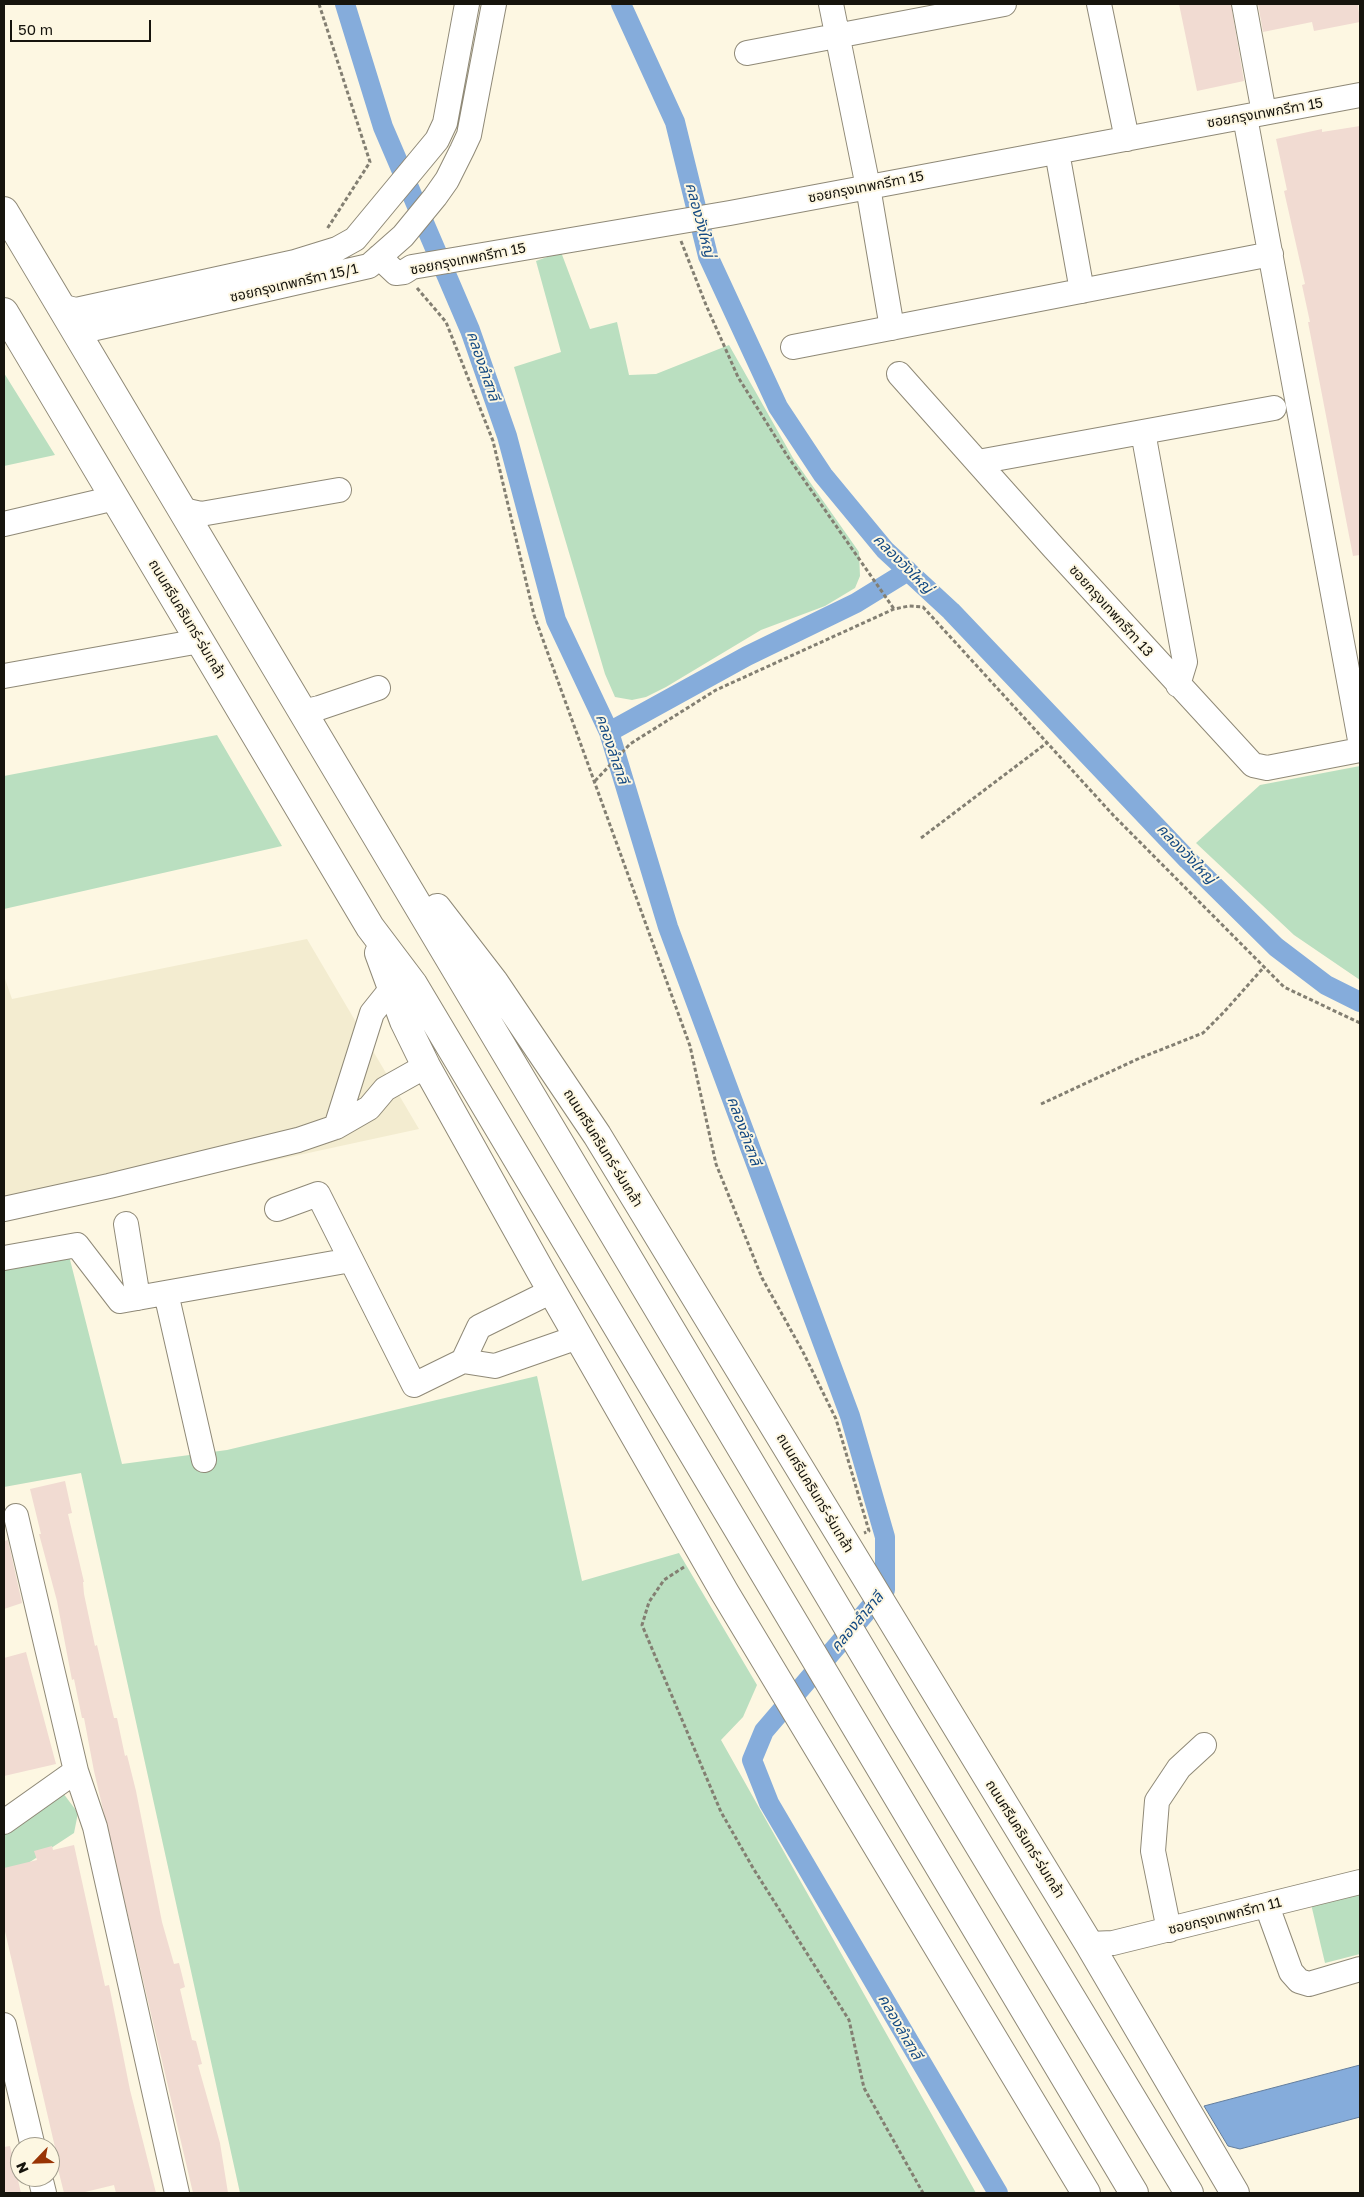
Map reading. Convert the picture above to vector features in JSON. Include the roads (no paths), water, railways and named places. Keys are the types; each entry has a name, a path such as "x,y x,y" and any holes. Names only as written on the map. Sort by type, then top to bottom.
{"main road":[{"name":"ถนนศรีนครินทร์-ร่มเกล้า","path":"4,211 904,1721 1189,2193"},
{"name":"ถนนศรีนครินทร์-ร่มเกล้า","path":"6,321 115,498 370,927 413,984 1134,2193"},
{"name":"ถนนศรีนครินทร์-ร่มเกล้า","path":"363,813 494,982 596,1134 1089,1944 1235,2193"},
{"name":"ถนนศรีนครินทร์-ร่มเกล้า","path":"370,927 404,1021 426,1066 578,1337 725,1593 1086,2193"}],"street":[{"name":"ซอยกรุงเทพกรีฑา 15/1","path":"467,4 445,123 437,140 419,164 354,239 337,249 295,262 76,310 66,316 87,330 369,266 403,236 435,197 447,180 469,135 494,4"},
{"path":"831,4 868,187 892,328"},
{"path":"746,53 838,37 969,7 1004,4"},
{"path":"1100,4 1127,139"},
{"path":"1244,4 1271,254 1360,740"},
{"name":"ซอยกรุงเทพกรีฑา 15","path":"379,257 396,273 471,257 730,213 1360,95"},
{"path":"1057,152 1082,291"},
{"path":"793,347 1271,254"},
{"name":"ซอยกรุงเทพกรีฑา 13","path":"899,374 1178,685 1253,765 1267,768 1360,750"},
{"path":"978,462 1274,408"},
{"path":"1143,432 1185,662 1178,685"},
{"path":"183,510 200,514 339,490"},
{"path":"4,524 115,498"},
{"path":"4,676 200,641"},
{"path":"303,712 378,688"},
{"path":"336,1127 372,1013 392,988"},
{"path":"4,1209 109,1186 298,1140 336,1127 370,1108 385,1089 426,1066"},
{"path":"277,1209 318,1194 414,1385 463,1361 495,1366 578,1337"},
{"path":"126,1224 138,1298"},
{"path":"4,1258 77,1245 120,1301 351,1260"},
{"path":"463,1361 479,1327 552,1290"},
{"path":"166,1293 204,1460"},
{"path":"16,1516 76,1771 95,1827 177,2193"},
{"path":"1169,1930 1153,1851 1157,1801 1179,1768 1204,1745"},
{"path":"4,1822 76,1771"},
{"name":"ซอยกรุงเทพกรีฑา 11","path":"1089,1944 1114,1943 1360,1882"},
{"path":"1267,1906 1291,1972 1299,1981 1309,1984 1360,1969"},
{"path":"4,2025 31,2137"}],"water":[{"path":"1360,2065 1360,2117 1240,2149 1228,2146 1204,2106"}],"waterway":[{"name":"คลองลำสาลี","path":"345,4 383,127 470,330 507,436 556,620 609,732 668,927 850,1416 885,1537 885,1590 764,1731 752,1760 769,1803 998,2193"},
{"name":"คลองวังใหญ่","path":"621,4 675,122 708,256 778,407 823,475 885,550 951,611 1188,860 1276,947 1326,985 1360,1002"},
{"path":"609,732 747,656 856,603 908,571"}]}
